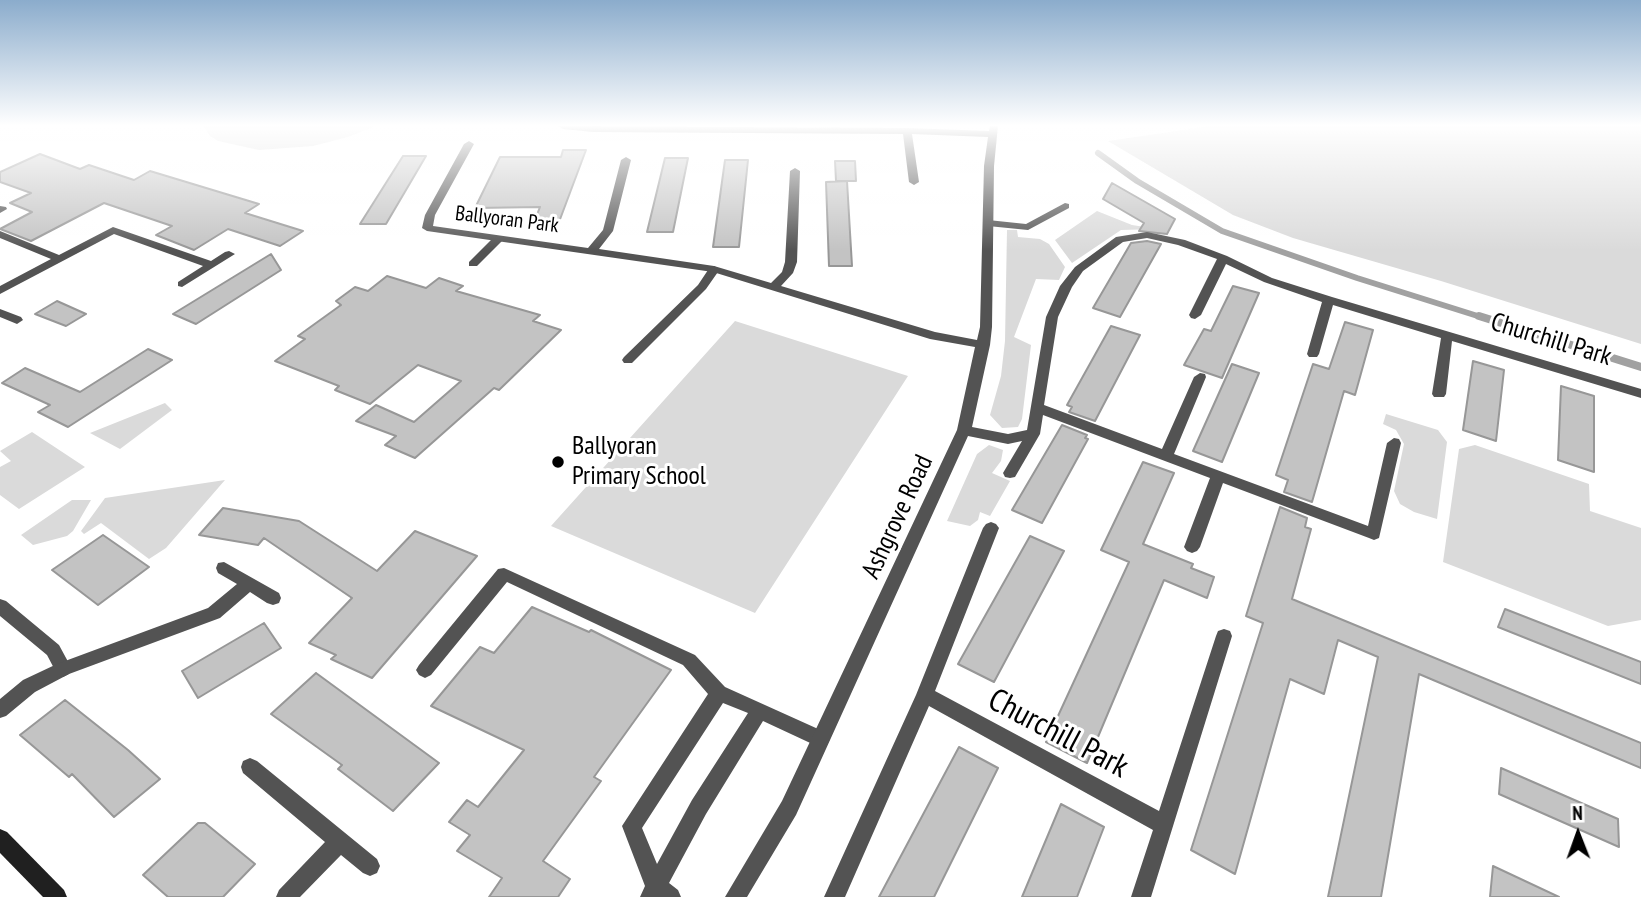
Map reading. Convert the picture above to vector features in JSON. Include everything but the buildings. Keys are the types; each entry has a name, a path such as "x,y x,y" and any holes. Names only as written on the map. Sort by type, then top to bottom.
{"main road":[{"path":"0,839 57,897"}],"street":[{"name":"Ballyoran Park","path":"457,168 430,215 427,229 714,269 934,336 984,345"},
{"name":"Ballyoran Park","path":"592,250 608,231 624,168"},
{"path":"912,168 914,182"},
{"name":"Ashgrove Road","path":"735,897 789,808 964,430 984,345 991,168"},
{"path":"774,286 786,273 791,262 795,172"},
{"path":"988,223 1028,227 1065,206"},
{"path":"0,291 113,230 212,265"},
{"path":"0,234 60,259"},
{"name":"Churchill Park","path":"1010,473 1033,433 1052,317 1066,286 1079,270 1120,239 1147,235 1181,242 1223,258 1268,280 1328,300 1641,394 1641,403"},
{"path":"473,264 498,239"},
{"path":"181,284 229,254"},
{"path":"1195,315 1223,258"},
{"path":"628,360 702,287 714,269"},
{"path":"1313,354 1328,300"},
{"path":"0,313 17,320"},
{"path":"1439,394 1447,336"},
{"path":"1167,454 1200,377"},
{"path":"1038,408 1167,454 1374,534 1394,443"},
{"path":"964,430 1009,439 1033,433"},
{"path":"1192,547 1219,474"},
{"path":"834,897 925,695 991,528"},
{"path":"223,568 273,598"},
{"path":"425,670 504,574 689,660 719,693 821,739"},
{"path":"0,710 29,686 63,669 215,613 249,584"},
{"path":"0,606 53,650 63,669"},
{"path":"1141,897 1224,636"},
{"path":"659,893 632,826 719,693"},
{"name":"Churchill Park","path":"925,695 1164,825"},
{"path":"659,893 699,807 760,710"},
{"path":"250,767 370,866"},
{"path":"286,897 340,841"}],"shaded area":[{"path":"1153,168 1641,168 1641,344 1293,238 1233,215"},
{"path":"1097,211 1132,225 1158,229 1121,230 1072,263 1055,240"},
{"path":"1007,230 1017,230 1018,237 1040,239 1049,244 1065,267 1059,280 1036,279 1014,337 1031,345 1022,419 1018,427 1002,428 990,415 1001,376 1005,341"},
{"path":"735,321 908,376 755,613 551,526"},
{"path":"165,403 172,410 120,449 90,433"},
{"path":"1386,414 1438,430 1447,442 1437,519 1414,512 1400,504 1394,491 1404,444 1396,430 1383,424"},
{"path":"32,432 85,467 19,509 0,495 0,467 11,461 0,451"},
{"path":"989,445 1003,450 1001,461 992,473 1010,481 990,516 980,512 978,520 970,526 947,521 977,454"},
{"path":"1475,445 1589,484 1590,511 1641,528 1641,620 1608,626 1443,562 1459,449"},
{"path":"225,480 166,548 149,559 101,523 84,534 81,531 105,498"},
{"path":"72,500 91,500 73,531 67,536 33,545 21,535"}],"waterway":[{"path":"1119,168 1222,231 1484,318"},
{"path":"1479,316 1641,367"}],"place":[{"name":"Ballyoran Primary School","path":"558,462"}]}
